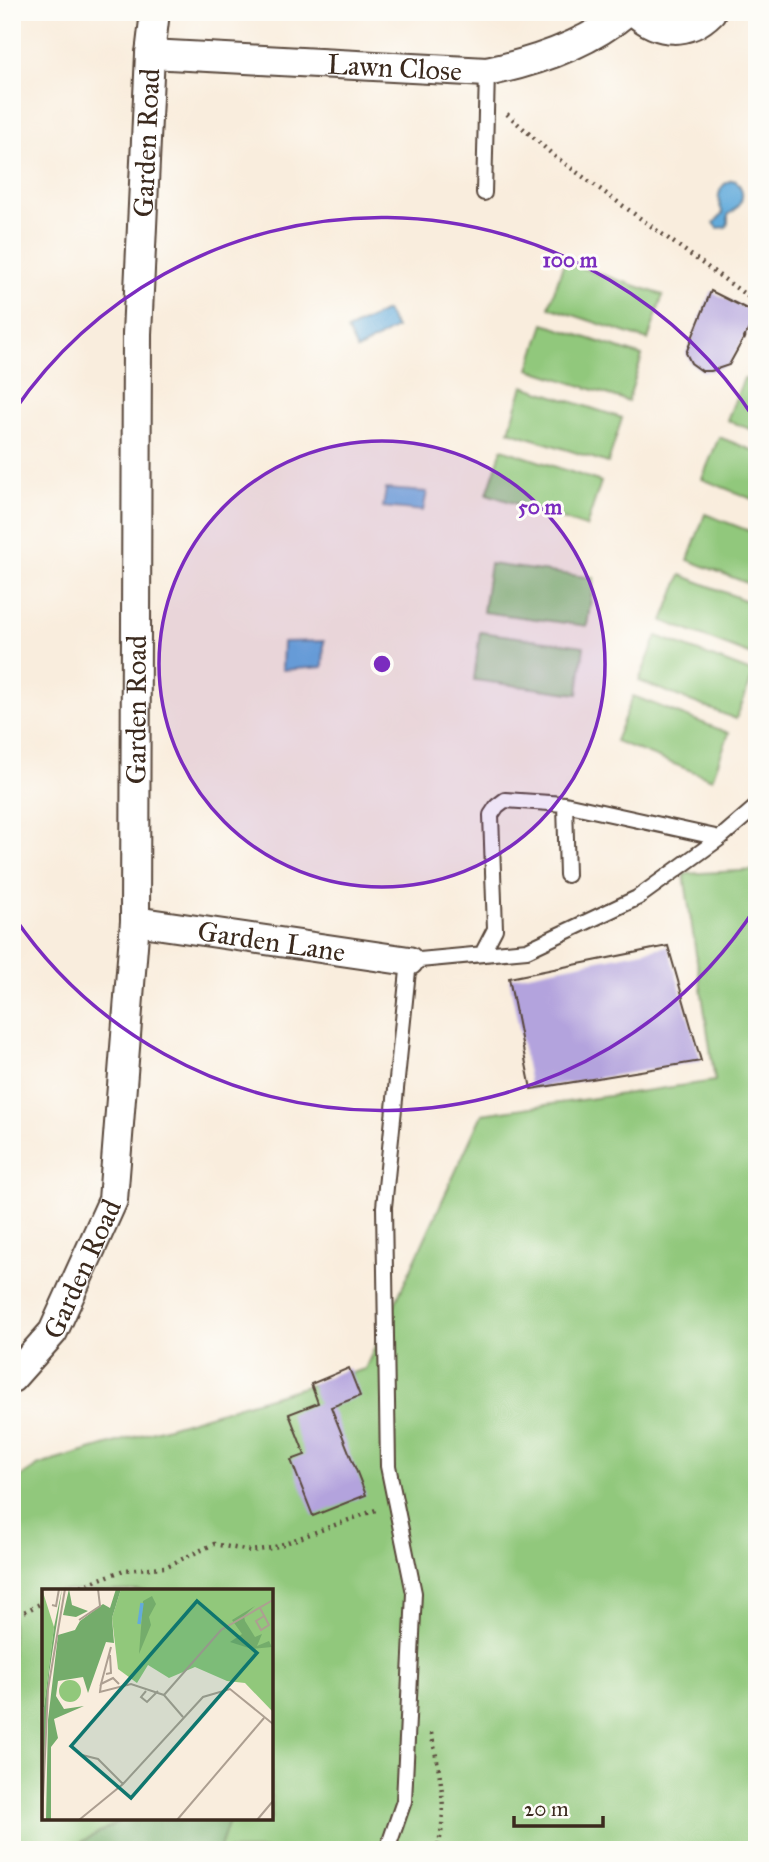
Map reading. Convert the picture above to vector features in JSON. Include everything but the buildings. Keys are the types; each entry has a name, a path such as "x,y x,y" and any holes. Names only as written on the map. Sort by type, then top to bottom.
{"street":[{"name":"Garden Road","path":"12,1378 53,1332 113,1200 135,921 137,334 150,54 155,12"},
{"name":"Lawn Close","path":"150,54 487,84 514,66 577,42 613,23 626,12"},
{"path":"635,12 648,23 664,29 681,30 697,24 711,12"},
{"name":"Garden Lane","path":"135,921 409,961"}],"lane":[{"path":"484,194 487,84"},
{"path":"482,954 495,929 491,815 496,806 505,800 565,804 720,838"},
{"path":"565,804 567,875"},
{"path":"387,1850 404,1801 414,1593 388,1465 384,1207 409,961 527,950 637,898 720,838 757,806"}],"path":[{"path":"487,84 553,155 757,303"},
{"path":"744,338 757,343"},
{"path":"757,1089 753,1102 757,1119"},
{"path":"73,1589 124,1570 165,1567 214,1544 250,1551 272,1548 396,1502"},
{"path":"12,1618 42,1603"}],"green space":[{"path":"564,262 663,295 648,340 549,307"},
{"path":"544,324 642,356 628,401 529,369"},
{"path":"744,378 757,383 757,432 727,420"},
{"path":"523,386 622,418 608,463 509,431"},
{"path":"719,437 757,452 757,501 702,479"},
{"path":"502,449 601,482 586,527 487,494"},
{"path":"705,514 757,534 757,587 688,560"},
{"path":"490,564 594,578 587,626 483,612"},
{"path":"681,575 757,605 757,657 663,621"},
{"path":"480,632 584,646 578,694 474,680"},
{"path":"657,636 754,673 736,719 639,681"},
{"path":"633,696 729,733 712,779 615,741"},
{"path":"757,870 757,1850 12,1850 12,1483 39,1465 365,1369 482,1114 715,1081 684,874"},
{"path":"122,1820 229,1820 219,1850 66,1850"}],"water":[{"path":"732,180 740,186 741,200 728,215 726,227 718,228 714,223 723,213 719,194 723,185"},
{"path":"386,311 396,328 357,350 347,330"},
{"path":"386,489 427,492 423,511 383,507"},
{"path":"324,641 323,667 282,670 283,642"}]}
